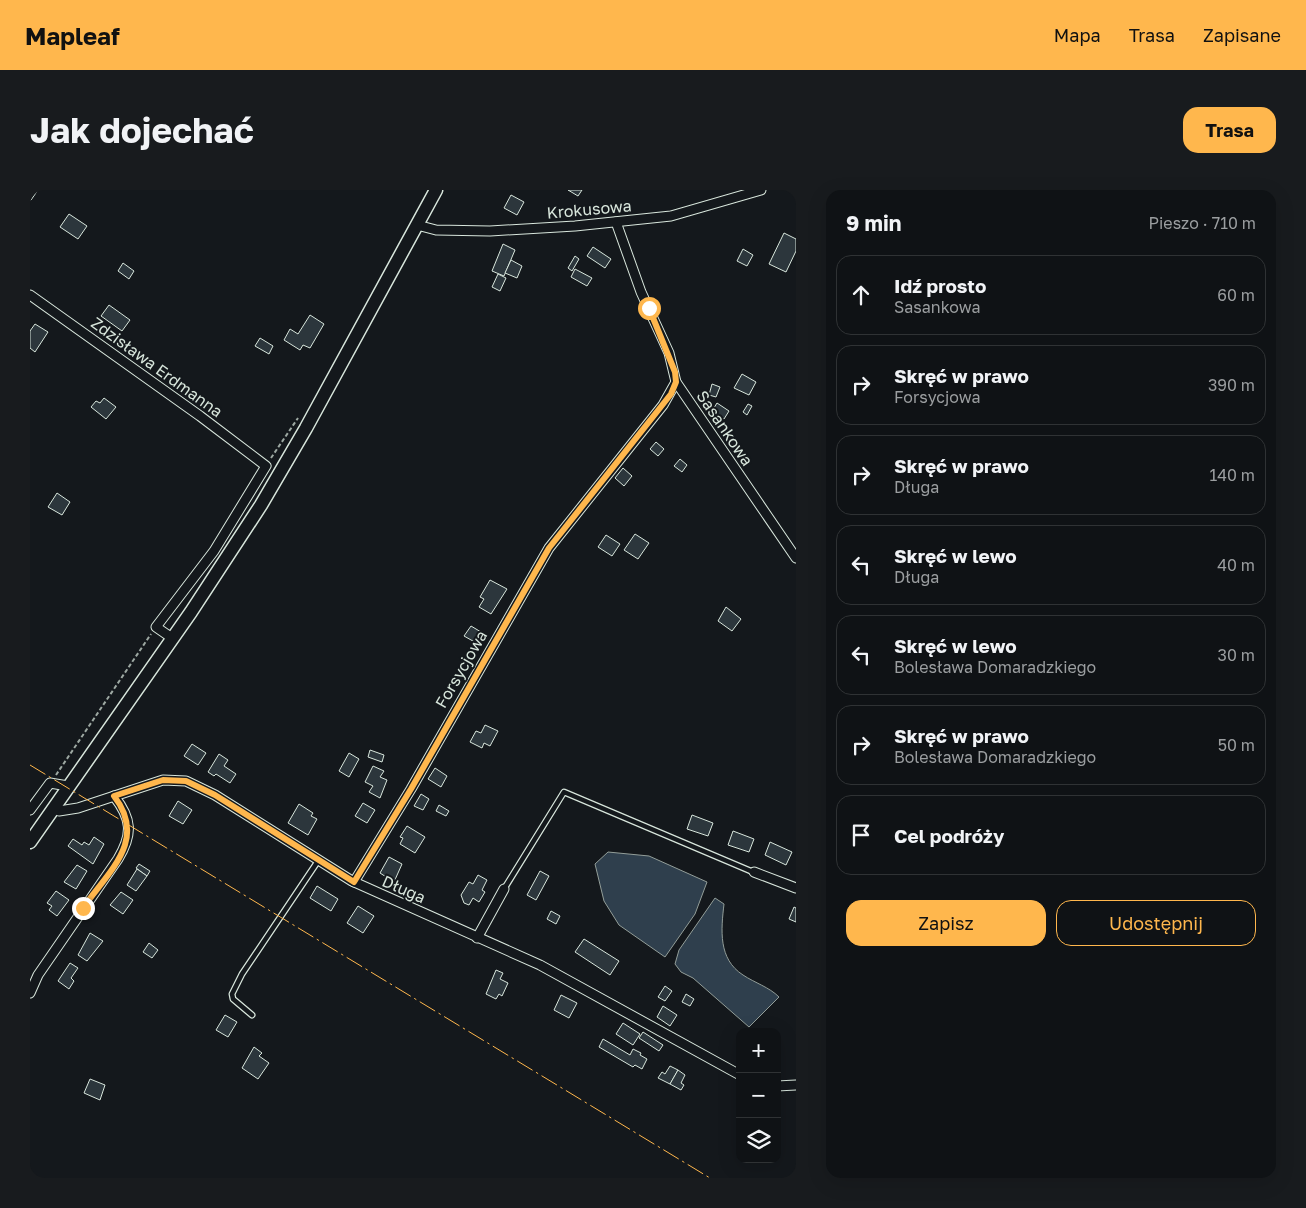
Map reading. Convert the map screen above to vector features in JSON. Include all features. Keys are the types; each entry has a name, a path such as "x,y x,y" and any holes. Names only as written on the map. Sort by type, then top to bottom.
{"main road":[{"path":"30,842 172,638 261,505 306,428 436,190"}],"street":[{"name":"Krokusowa","path":"417,225 436,230 490,231 616,222 671,216 761,190"},
{"name":"Sasankowa","path":"616,222 641,292 669,353 676,382 796,558"},
{"name":"Zdzisława Erdmanna","path":"30,295 200,416 266,466 214,551 156,627"},
{"name":"Forsycjowa","path":"354,882 411,789 549,548 663,406 676,382"},
{"path":"156,627 172,638"},
{"name":"Długa","path":"54,809 59,811 78,808 163,780 186,781 222,799 354,882 540,965 736,1073"},
{"path":"30,810 50,783 68,786"},
{"path":"30,993 38,975 118,859 127,841 128,825 125,813 114,796"},
{"path":"754,872 796,888"},
{"path":"477,938 504,888"},
{"path":"781,1086 796,1085"}],"lane":[{"path":"504,888 564,792 754,872"},
{"path":"252,1015 233,999 232,994 237,983 318,861"}],"path":[{"path":"50,783 156,627"}],"water":[{"path":"608,852 649,856 707,882 695,914 665,957 619,925 604,901 595,864"},
{"path":"715,898 724,904 722,934 725,952 729,961 743,975 771,990 779,997 749,1027 693,978 681,972 675,964 679,950"}],"building":[{"path":"30,190 38,190 31,200 30,200"},
{"path":"568,190 582,190 578,196"},
{"path":"511,195 524,202 517,215 504,208"},
{"path":"69,214 87,226 78,239 60,227"},
{"path":"784,233 796,239 796,251 786,272 769,264"},
{"path":"503,244 515,250 504,276 492,271"},
{"path":"593,247 611,259 605,268 587,256"},
{"path":"743,249 753,255 747,266 737,261"},
{"path":"575,256 579,259 572,271 568,268"},
{"path":"511,260 522,266 517,278 505,273"},
{"path":"123,263 134,271 129,279 118,271"},
{"path":"575,269 592,278 587,286 571,277"},
{"path":"498,274 506,278 500,291 492,287"},
{"path":"109,305 130,320 122,331 101,316"},
{"path":"310,315 324,324 310,348 303,345 300,350 284,340 290,329 298,334"},
{"path":"35,324 48,332 35,352 30,348 30,331"},
{"path":"260,338 273,346 269,354 255,346"},
{"path":"742,374 756,382 749,395 734,388"},
{"path":"712,384 720,387 716,397 709,395"},
{"path":"104,398 116,407 106,419 91,407 96,401 100,403"},
{"path":"717,403 729,411 724,419 712,411"},
{"path":"748,404 752,406 747,415 743,412"},
{"path":"656,442 664,449 658,456 650,449"},
{"path":"680,459 687,465 682,472 674,466"},
{"path":"623,468 632,476 624,486 615,478"},
{"path":"57,493 70,502 62,515 48,507"},
{"path":"635,534 649,543 638,559 624,550"},
{"path":"606,535 620,544 612,556 598,547"},
{"path":"490,580 507,589 491,614 479,607 484,599 480,597"},
{"path":"726,607 741,619 732,631 718,621"},
{"path":"471,626 486,635 480,645 464,636"},
{"path":"485,725 498,731 490,746 484,743 482,748 470,742 476,731 481,733"},
{"path":"192,744 206,753 198,765 184,756"},
{"path":"370,750 384,755 382,762 368,757"},
{"path":"349,753 359,759 349,777 339,771"},
{"path":"219,754 228,760 224,766 236,774 230,783 216,774 214,776 208,772"},
{"path":"373,766 384,771 380,777 387,780 380,798 369,792 373,786 365,782"},
{"path":"435,768 447,776 441,787 428,779"},
{"path":"421,794 429,799 423,810 414,806"},
{"path":"178,801 192,810 183,824 169,816"},
{"path":"363,803 375,810 367,823 355,816"},
{"path":"299,804 313,813 311,816 317,819 308,835 288,823"},
{"path":"439,805 449,811 446,816 436,811"},
{"path":"692,815 713,823 708,836 687,829"},
{"path":"407,826 425,837 415,853 400,844 403,838 400,837"},
{"path":"733,831 754,839 749,852 728,845"},
{"path":"94,837 104,844 93,864 68,846 73,839 82,845 84,842 89,845"},
{"path":"770,842 792,852 786,865 765,855"},
{"path":"389,857 402,864 394,882 380,873"},
{"path":"139,864 150,871 147,876 136,868"},
{"path":"77,865 87,871 76,889 64,882"},
{"path":"137,869 147,876 136,891 127,885"},
{"path":"540,871 549,876 536,900 527,895"},
{"path":"478,875 487,880 482,890 485,892 479,902 473,898 469,905 464,903 461,895 469,882 473,884"},
{"path":"317,886 338,899 331,911 310,898"},
{"path":"56,891 69,900 57,916 49,910 52,906 47,903"},
{"path":"121,892 133,900 123,914 110,905"},
{"path":"358,906 374,916 363,933 347,923"},
{"path":"794,907 796,908 796,922 789,919"},
{"path":"551,911 560,916 556,924 547,919"},
{"path":"90,933 103,941 87,961 78,955"},
{"path":"584,939 619,961 610,975 575,952"},
{"path":"149,943 158,950 152,958 143,952"},
{"path":"70,963 78,968 71,978 74,981 69,989 58,981"},
{"path":"496,970 503,973 500,979 508,983 502,996 499,994 496,999 486,994"},
{"path":"665,986 672,991 665,1001 658,997"},
{"path":"686,994 694,999 690,1006 682,1002"},
{"path":"561,995 577,1003 569,1018 554,1010"},
{"path":"663,1006 677,1015 670,1026 657,1017"},
{"path":"225,1015 237,1022 228,1037 216,1030"},
{"path":"623,1023 640,1034 633,1045 616,1034"},
{"path":"643,1032 663,1045 659,1051 639,1038"},
{"path":"603,1039 630,1055 633,1049 641,1053 640,1055 647,1059 642,1069 635,1065 633,1067 599,1047"},
{"path":"254,1047 262,1053 259,1056 269,1063 258,1079 242,1068"},
{"path":"670,1066 678,1070 670,1084 658,1078 662,1072 665,1074"},
{"path":"678,1070 685,1075 681,1083 684,1085 681,1090 670,1084"},
{"path":"90,1079 105,1085 100,1100 84,1093"}],"power":[{"path":"30,765 710,1178"}],"route":[{"path":"83,908 118,859 129,834 125,813 114,796 163,780 186,781 206,790 354,882 411,789 496,637 549,548 671,394 676,382 675,372 669,353 649,308"}]}
